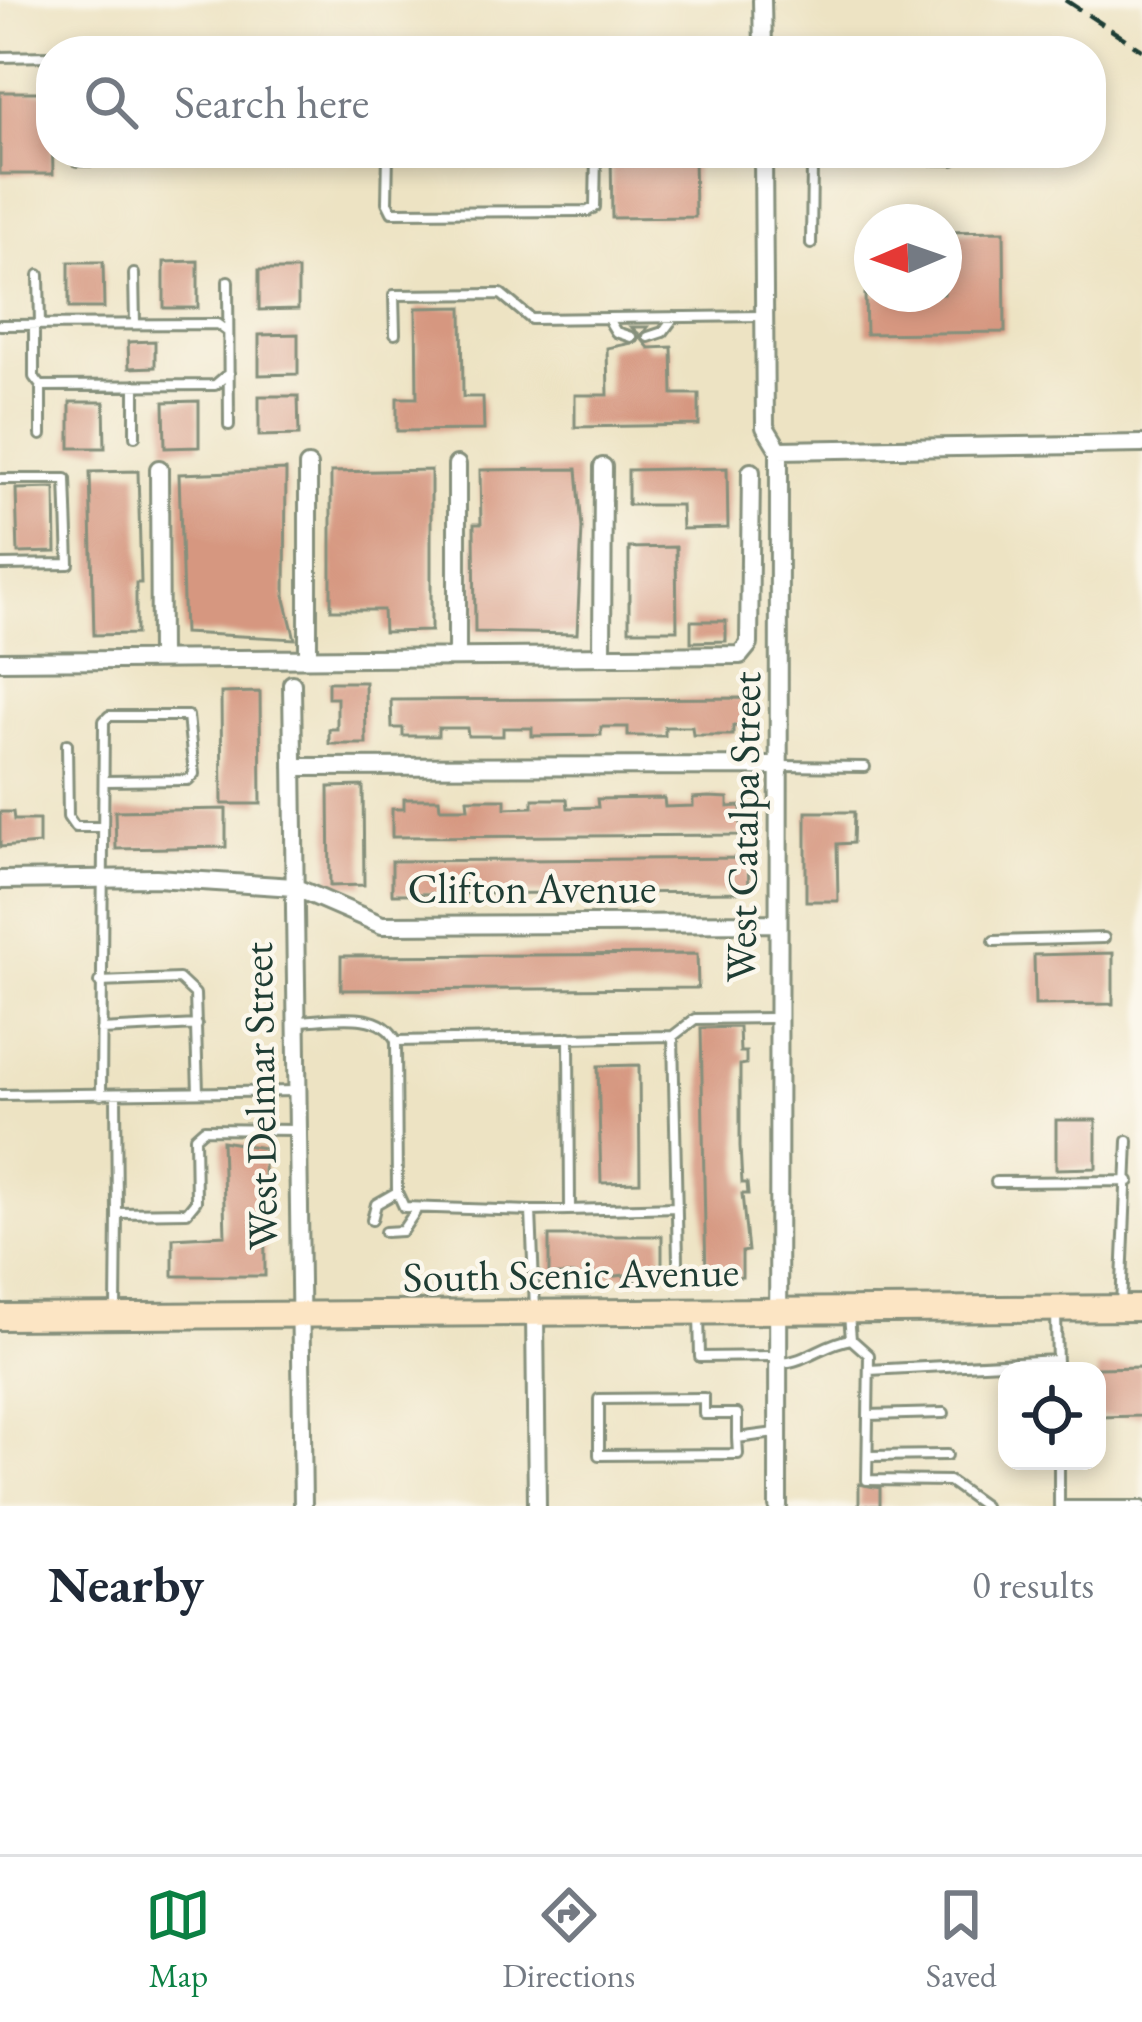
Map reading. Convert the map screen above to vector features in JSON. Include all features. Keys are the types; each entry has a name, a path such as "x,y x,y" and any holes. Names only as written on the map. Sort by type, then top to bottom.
{"main road":[{"name":"South Scenic Avenue","path":"0,1317 1131,1308"}],"street":[{"path":"762,0 763,36"},
{"name":"West Catalpa Street","path":"764,168 765,427 779,450 774,1311 778,1506"},
{"path":"779,450 1142,444"},
{"path":"457,465 457,656"},
{"path":"308,466 308,656"},
{"path":"602,656 603,467"},
{"path":"159,469 160,658"},
{"path":"0,661 740,655 749,644 751,472"},
{"name":"West Delmar Street","path":"292,685 303,1506"},
{"path":"293,767 779,766"},
{"name":"Clifton Avenue","path":"0,880 156,878 294,887 382,925 778,923"},
{"path":"535,1314 537,1506"}],"lane":[{"path":"0,57 36,56"},
{"path":"388,168 387,202 392,212 588,211 595,207 596,168"},
{"path":"812,168 812,244"},
{"path":"134,274 134,324"},
{"path":"40,275 34,377 40,386 40,435"},
{"path":"228,281 229,425"},
{"path":"395,334 394,295 501,294 531,319 764,316"},
{"path":"648,338 663,332 674,317"},
{"path":"608,318 616,332 631,338"},
{"path":"0,325 218,324 228,332"},
{"path":"40,386 215,385 229,373"},
{"path":"135,385 135,436"},
{"path":"0,479 66,479 69,564 0,565"},
{"path":"101,1095 104,721 109,716 188,716 193,723 194,774 188,780 104,781"},
{"path":"68,744 68,818 75,827 102,827"},
{"path":"779,766 865,767"},
{"path":"994,941 1104,938"},
{"path":"99,982 179,979 195,994 198,1092"},
{"path":"396,1041 673,1036 695,1019 777,1018"},
{"path":"296,1022 376,1021 391,1028 396,1041 397,1192 404,1208 677,1208"},
{"path":"100,1030 197,1025"},
{"path":"673,1036 678,1261"},
{"path":"569,1037 570,1209"},
{"path":"0,1095 297,1090"},
{"path":"116,1094 116,1317"},
{"path":"116,1213 187,1212 196,1201 194,1136 204,1129 297,1130"},
{"path":"1128,1141 1129,1181 1121,1215 1131,1308"},
{"path":"996,1182 1129,1181"},
{"path":"372,1220 376,1204 397,1192"},
{"path":"531,1210 535,1314"},
{"path":"386,1232 402,1231 416,1211"},
{"path":"1056,1309 1057,1362"},
{"path":"849,1311 850,1339 869,1355 867,1480 949,1480 984,1506"},
{"path":"699,1312 700,1358 797,1363 823,1344 850,1339"},
{"path":"869,1370 998,1367"},
{"path":"704,1398 704,1414 737,1414 737,1438 738,1454 599,1455 599,1399 704,1398"},
{"path":"868,1415 944,1413"},
{"path":"737,1438 776,1433"},
{"path":"868,1456 947,1455"},
{"path":"1059,1470 1059,1506 1142,1505"}],"building":[{"path":"0,92 36,92 36,168 53,168 53,174 0,174"},
{"path":"611,168 694,168 695,217 612,218"},
{"path":"1004,231 1005,332 866,334 865,312 962,312 962,232"},
{"path":"198,261 198,308 164,308 164,262"},
{"path":"69,262 103,262 104,308 69,308"},
{"path":"259,270 298,270 298,309 259,310"},
{"path":"462,307 463,397 483,397 484,430 397,431 397,398 417,398 416,308"},
{"path":"631,327 648,327 640,337 649,348 672,347 673,394 699,394 699,425 575,427 575,395 608,395 607,348 637,342 639,334"},
{"path":"298,334 298,374 259,375 259,335"},
{"path":"155,341 155,367 129,368 128,342"},
{"path":"259,396 298,396 299,435 259,436"},
{"path":"199,401 199,447 165,448 164,402"},
{"path":"70,402 104,402 105,448 70,448"},
{"path":"727,468 728,528 682,529 681,505 628,505 628,470"},
{"path":"577,469 582,528 577,634 475,632 474,524 481,524 480,470"},
{"path":"286,470 285,599 295,639 184,633 179,474"},
{"path":"431,470 431,631 384,632 383,610 331,610 331,472"},
{"path":"138,471 141,583 136,583 136,634 94,635 90,472"},
{"path":"55,488 56,552 18,553 16,489"},
{"path":"676,547 677,630 629,630 629,548"},
{"path":"691,621 726,621 726,641 691,642"},
{"path":"328,682 365,682 366,744 329,744 329,729 337,729 337,698 328,698"},
{"path":"260,692 261,804 222,804 221,693"},
{"path":"745,698 745,726 733,726 733,735 693,735 692,727 665,727 665,736 628,736 628,727 601,727 601,735 532,736 532,728 503,728 503,736 468,736 467,728 438,728 438,736 403,736 403,728 392,728 391,700"},
{"path":"363,786 364,885 330,886 329,787"},
{"path":"664,798 665,807 693,806 693,798 728,798 728,807 741,806 741,835 392,837 392,809 404,809 404,799 439,799 440,808 468,808 467,799 505,799 505,808 533,807 533,799 567,799 568,808 598,807 597,799"},
{"path":"226,809 226,847 116,849 115,811"},
{"path":"0,812 13,812 14,820 39,820 39,844 0,847"},
{"path":"806,812 854,812 853,843 837,844 838,901 806,901"},
{"path":"748,858 749,892 392,894 392,861"},
{"path":"1113,953 1113,1004 1035,1005 1034,955"},
{"path":"697,954 698,988 341,990 341,956"},
{"path":"739,1027 740,1052 746,1052 746,1064 740,1065 740,1146 742,1183 747,1183 748,1194 742,1194 748,1251 742,1252 742,1277 706,1279 701,1028"},
{"path":"639,1065 640,1182 601,1183 598,1066"},
{"path":"1056,1120 1096,1120 1096,1168 1056,1169"},
{"path":"222,1141 264,1148 265,1276 173,1276 173,1238 225,1235"},
{"path":"549,1236 662,1236 662,1274 636,1274 636,1280 625,1280 625,1275 575,1281 575,1275 549,1275"},
{"path":"1142,1367 1142,1416 1106,1417 1106,1368"},
{"path":"859,1484 880,1488 880,1506 859,1506"}],"railway":[{"path":"1065,0 1142,50"}]}
